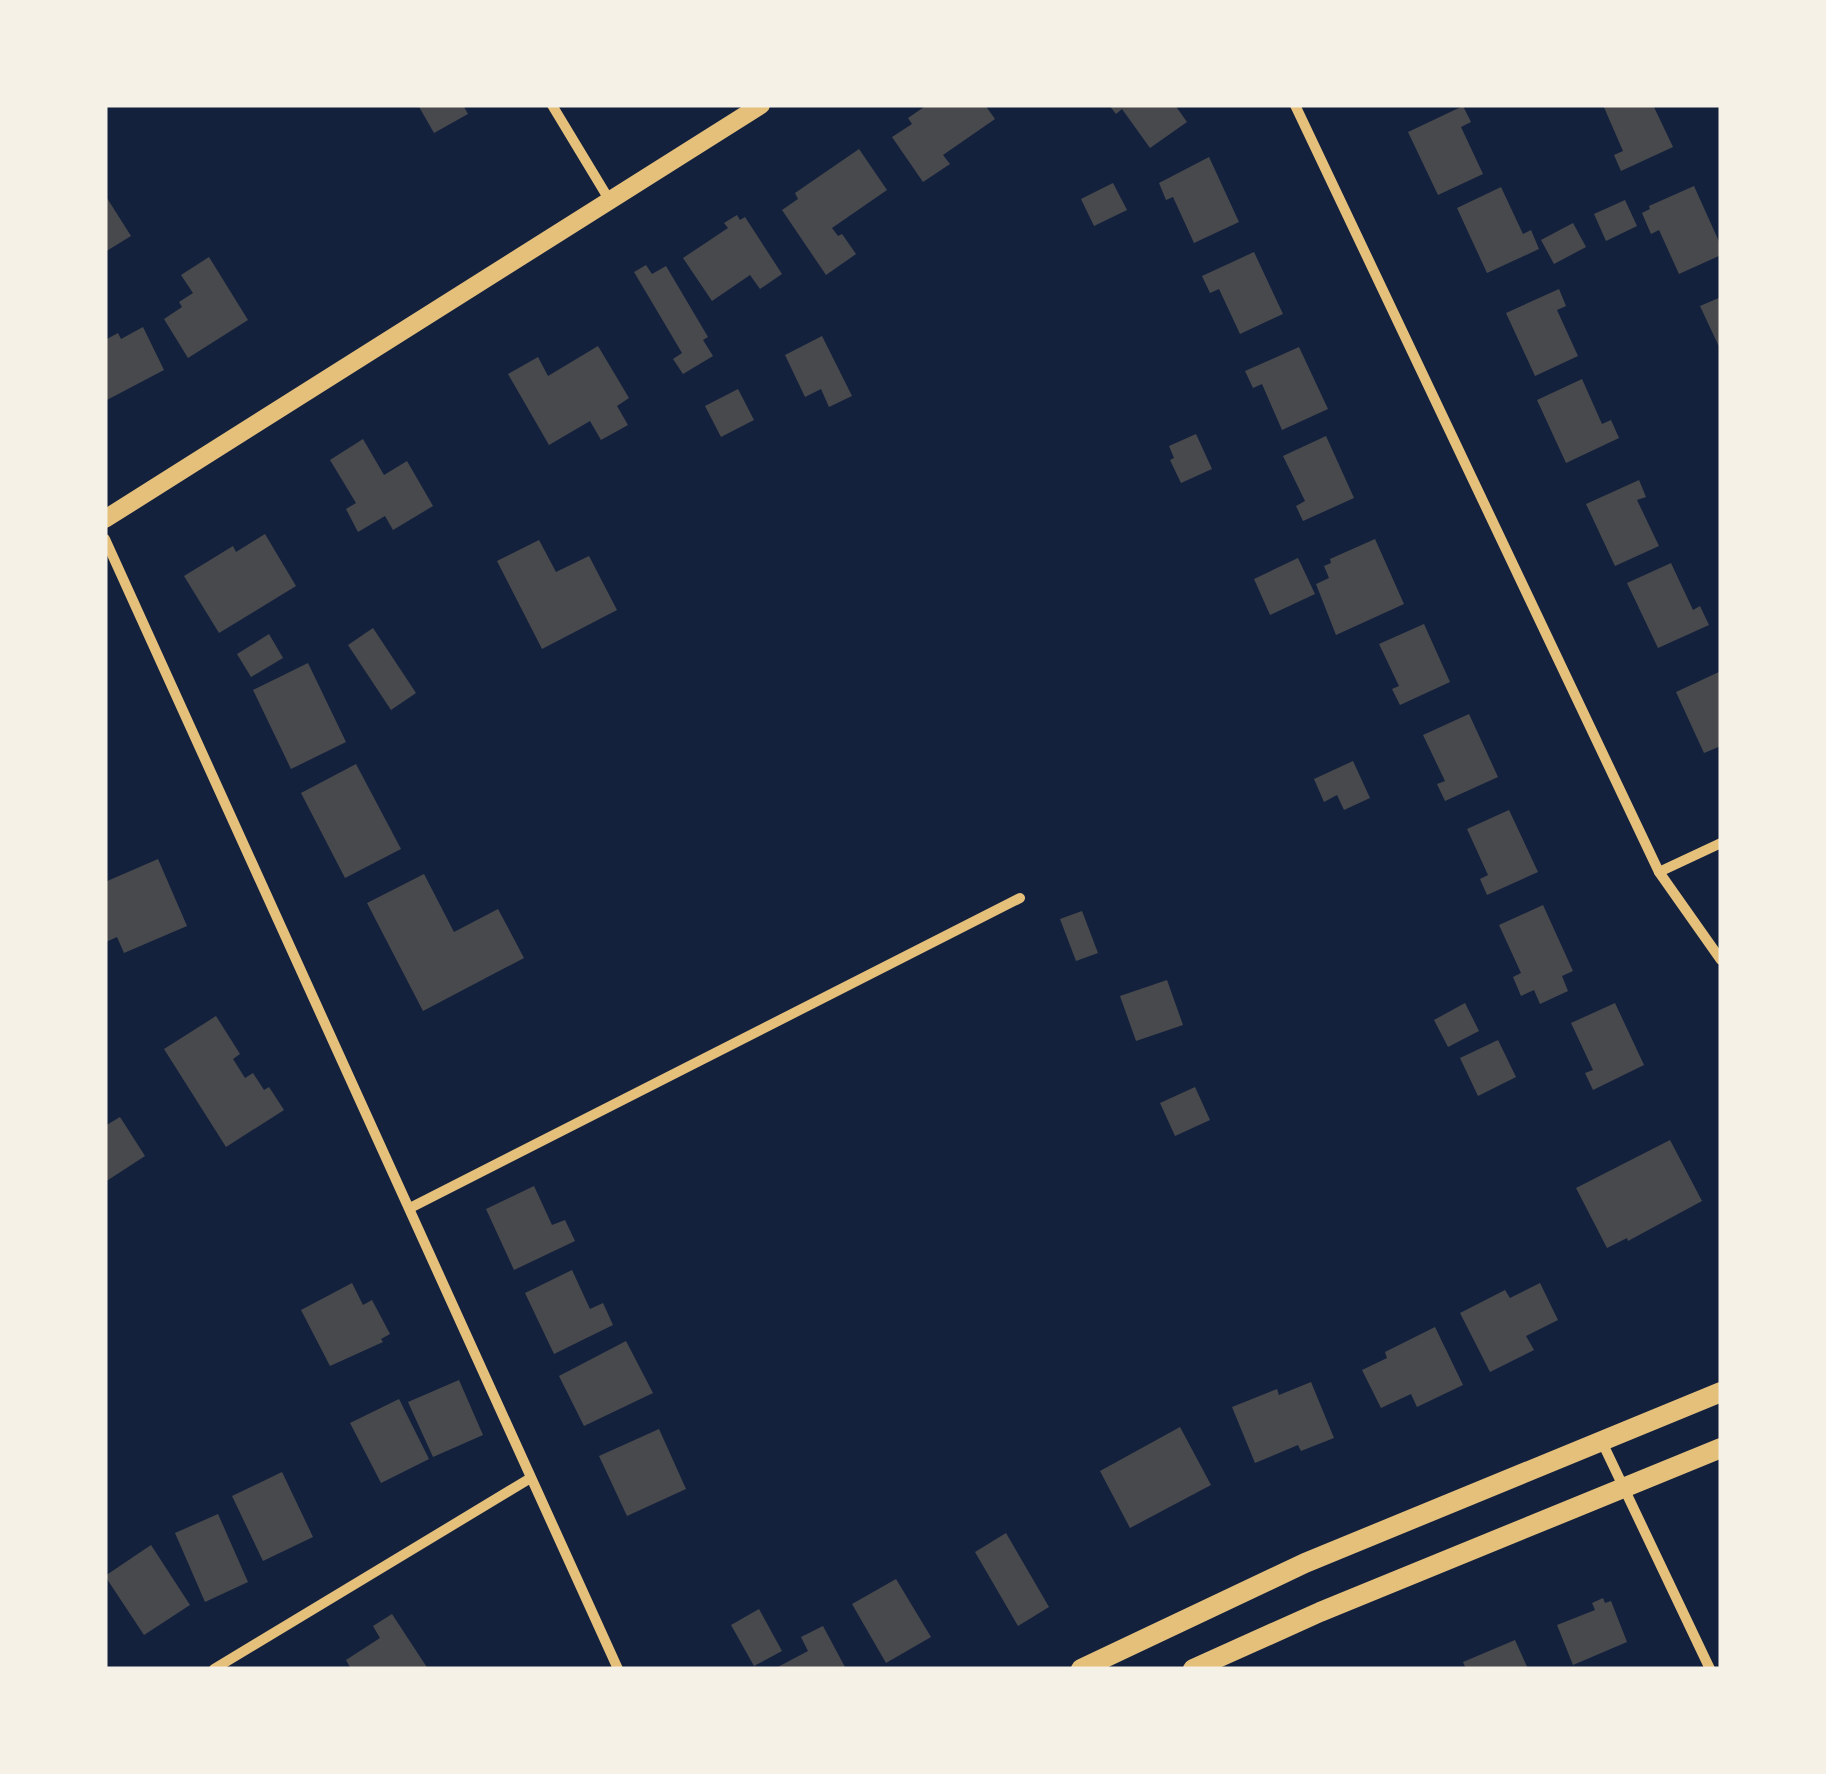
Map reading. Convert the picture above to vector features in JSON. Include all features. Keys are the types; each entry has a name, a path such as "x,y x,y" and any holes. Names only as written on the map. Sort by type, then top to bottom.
{"main road":[{"path":"1081,1669 1305,1563 1721,1392"},
{"path":"1194,1669 1305,1618 1721,1448"}],"street":[{"path":"552,105 610,200"},
{"path":"105,519 761,105"},
{"path":"1295,105 1659,872 1721,960"},
{"path":"105,539 618,1669"},
{"path":"1659,872 1721,843"},
{"path":"410,1208 1020,898"},
{"path":"1602,1442 1710,1669"},
{"path":"214,1669 529,1479"}],"building":[{"path":"418,105 463,105 468,114 434,133"},
{"path":"927,105 985,105 995,119 943,155 950,164 923,182 892,137 912,124 908,118"},
{"path":"1109,105 1175,105 1187,122 1150,148 1122,109 1116,114"},
{"path":"1603,105 1653,105 1673,147 1621,171 1614,155 1623,151"},
{"path":"1463,106 1471,122 1461,127 1483,174 1438,195 1408,132"},
{"path":"859,149 887,190 832,228 838,236 842,234 856,254 826,275 782,210 798,199 795,193"},
{"path":"1209,157 1239,222 1194,243 1173,197 1166,200 1159,183"},
{"path":"1113,183 1127,210 1094,226 1081,199"},
{"path":"1694,186 1721,246 1721,255 1679,274 1659,230 1651,234 1642,213"},
{"path":"1501,187 1523,234 1531,230 1539,249 1487,273 1457,208"},
{"path":"105,195 131,236 105,252"},
{"path":"1625,200 1637,226 1606,241 1594,214"},
{"path":"737,215 740,220 745,217 782,274 760,289 750,275 712,301 683,258 728,228 724,223"},
{"path":"1573,223 1586,247 1554,264 1541,240"},
{"path":"1254,252 1283,314 1240,334 1219,289 1210,293 1202,276"},
{"path":"209,257 248,320 188,358 164,319 182,307 179,302 193,293 181,275"},
{"path":"646,265 652,274 666,266 708,337 703,340 713,356 683,374 673,359 682,353 634,272"},
{"path":"1559,289 1566,306 1557,310 1578,356 1535,376 1506,313"},
{"path":"1721,297 1721,351 1700,306"},
{"path":"143,327 164,370 105,401 105,340 118,333 121,339"},
{"path":"822,336 852,396 829,407 821,389 805,397 785,355"},
{"path":"598,346 629,398 617,406 628,425 601,440 590,421 549,445 508,374 538,357 548,376"},
{"path":"1299,347 1328,409 1282,430 1262,384 1253,388 1245,371"},
{"path":"1582,379 1602,424 1611,420 1619,438 1566,463 1537,400"},
{"path":"738,389 754,420 721,437 705,406"},
{"path":"1196,434 1212,469 1181,483 1170,460 1174,458 1169,446"},
{"path":"1326,436 1354,498 1303,521 1296,506 1305,501 1283,456"},
{"path":"363,439 384,475 407,461 433,506 393,530 385,516 358,532 346,509 356,503 330,460"},
{"path":"1639,480 1646,497 1637,500 1659,546 1615,566 1586,504"},
{"path":"265,534 296,586 219,633 184,576 233,546 236,552"},
{"path":"1375,539 1404,604 1336,635 1316,584 1329,578 1324,566 1331,563 1330,559"},
{"path":"539,540 556,572 589,556 617,610 542,649 497,561"},
{"path":"1298,558 1315,594 1270,615 1254,579"},
{"path":"1671,563 1693,610 1700,606 1709,625 1658,648 1627,583"},
{"path":"1424,624 1450,682 1400,705 1392,689 1399,686 1379,644"},
{"path":"373,628 416,693 391,710 348,645"},
{"path":"269,634 283,658 251,677 237,654"},
{"path":"308,663 346,742 291,769 253,690"},
{"path":"1721,671 1721,746 1704,753 1676,692"},
{"path":"1469,714 1498,777 1445,801 1437,784 1445,781 1423,735"},
{"path":"1353,761 1370,798 1344,810 1337,795 1324,802 1314,779"},
{"path":"356,764 401,849 345,878 301,793"},
{"path":"1509,810 1538,872 1487,895 1480,879 1488,875 1467,829"},
{"path":"158,859 187,926 124,953 117,937 106,942 105,939 105,882"},
{"path":"424,874 454,932 498,909 524,958 423,1011 367,903"},
{"path":"1543,905 1573,971 1562,976 1568,991 1540,1004 1534,990 1521,996 1513,977 1521,973 1499,925"},
{"path":"1082,911 1098,953 1076,961 1060,919"},
{"path":"1167,980 1183,1025 1136,1041 1120,996"},
{"path":"1465,1003 1479,1031 1448,1047 1434,1020"},
{"path":"1615,1003 1644,1065 1593,1090 1585,1073 1593,1070 1571,1023"},
{"path":"216,1016 240,1054 233,1059 245,1078 253,1073 264,1090 269,1087 284,1110 226,1147 164,1049"},
{"path":"1498,1040 1516,1077 1478,1096 1460,1058"},
{"path":"1195,1087 1210,1120 1175,1136 1160,1103"},
{"path":"120,1117 145,1156 105,1182 105,1126"},
{"path":"1670,1140 1702,1201 1628,1241 1627,1238 1607,1248 1576,1188"},
{"path":"534,1186 552,1225 565,1220 575,1241 514,1270 486,1209"},
{"path":"572,1270 590,1309 603,1303 613,1325 554,1354 525,1293"},
{"path":"352,1283 363,1305 372,1300 390,1334 381,1339 383,1342 330,1366 301,1310"},
{"path":"1540,1283 1558,1320 1526,1336 1534,1350 1490,1372 1460,1313 1505,1290 1510,1298"},
{"path":"1435,1327 1463,1385 1417,1407 1411,1394 1381,1408 1362,1370 1387,1358 1385,1352"},
{"path":"626,1341 653,1393 584,1426 559,1376"},
{"path":"459,1380 483,1435 433,1457 408,1402"},
{"path":"1311,1382 1334,1438 1301,1451 1298,1445 1255,1463 1232,1407 1277,1389 1279,1395"},
{"path":"399,1399 429,1459 381,1483 350,1423"},
{"path":"1180,1427 1211,1485 1130,1528 1100,1471"},
{"path":"659,1429 686,1489 627,1516 599,1456"},
{"path":"282,1472 313,1537 263,1561 232,1496"},
{"path":"218,1514 248,1582 205,1602 175,1533"},
{"path":"1006,1533 1049,1607 1018,1626 975,1552"},
{"path":"151,1545 190,1605 144,1635 105,1576"},
{"path":"896,1579 931,1637 886,1663 852,1604"},
{"path":"1603,1598 1605,1603 1611,1601 1627,1642 1573,1665 1557,1625 1595,1610 1592,1603"},
{"path":"759,1609 782,1651 754,1666 731,1625"},
{"path":"392,1614 428,1669 351,1669 346,1660 380,1638 373,1626"},
{"path":"823,1626 846,1669 774,1669 808,1651 801,1637"},
{"path":"1515,1640 1528,1669 1466,1669 1463,1662"}]}
